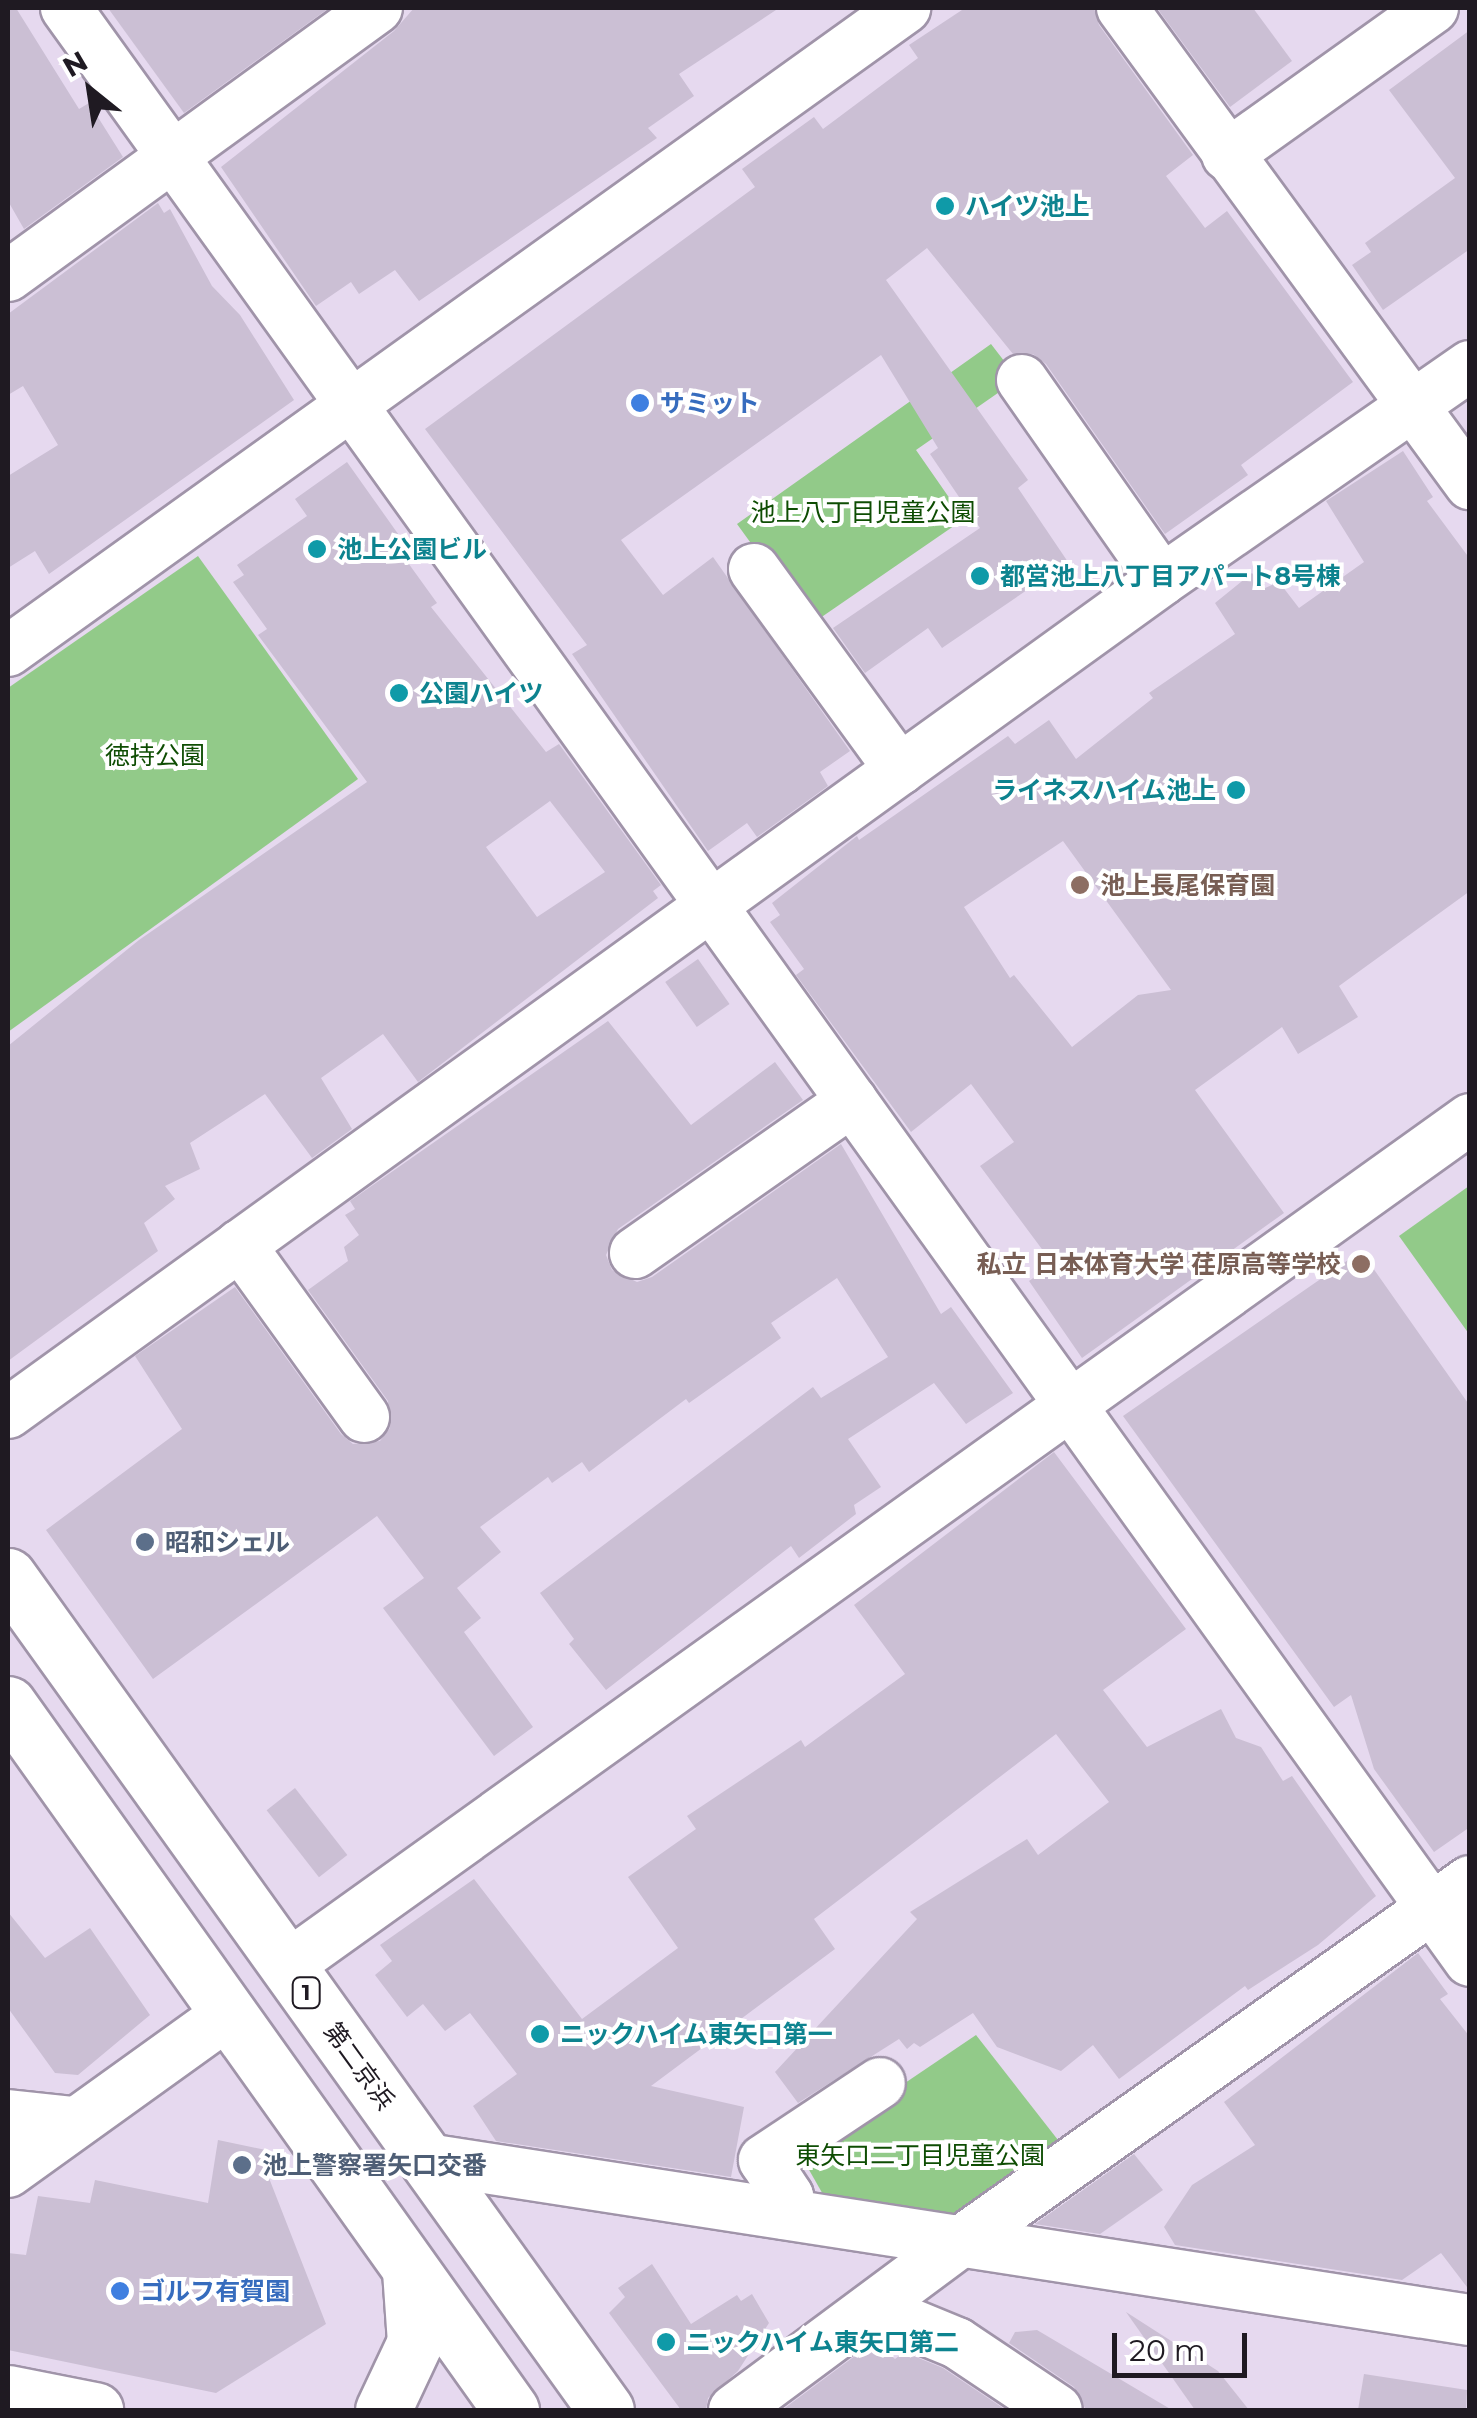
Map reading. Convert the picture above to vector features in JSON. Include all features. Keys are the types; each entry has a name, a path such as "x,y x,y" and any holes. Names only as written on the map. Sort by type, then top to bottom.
{"main road":[{"name":"第二京浜","path":"8,1576 606,2410"},
{"path":"8,1704 510,2410"},
{"path":"383,2410 415,2342 410,2271"},
{"path":"8,2393 95,2410"}],"street":[{"path":"66,8 1072,1408 1451,1894 1470,1961"},
{"path":"8,276 376,8"},
{"path":"8,652 906,8"},
{"path":"1122,8 1470,484"},
{"path":"1227,155 1433,8"},
{"path":"8,1413 1162,580 1470,366"},
{"path":"1022,380 1162,580"},
{"path":"754,568 900,770"},
{"path":"634,1253 852,1101"},
{"path":"286,1966 1072,1408 1470,1118"},
{"path":"240,1245 364,1416"},
{"path":"734,2410 874,2310 960,2242 1451,1894"},
{"path":"8,2172 229,2013"},
{"path":"784,2214 788,2196 764,2160 880,2083"},
{"path":"8,2115 74,2122"},
{"path":"427,2159 1470,2320"},
{"path":"874,2310 957,2343 1057,2410"}],"green space":[{"name":"池上八丁目児童公園","path":"991,344 1018,379 916,450 964,519 810,625 737,524"},
{"name":"徳持公園","path":"198,556 358,779 8,1032 8,688"},
{"path":"1469,1186 1469,1334 1399,1236"},
{"name":"東矢口二丁目児童公園","path":"976,2035 1058,2140 928,2232 833,2212 800,2154"}],"building":[{"path":"8,8 16,8 79,109 89,103 123,157 24,229 8,201"},
{"path":"108,8 329,8 184,113"},
{"path":"414,8 779,8 679,74 694,96 648,128 657,138 419,301 395,270 359,294 351,282 316,306 221,167 394,31"},
{"path":"965,8 1094,8 1099,25 1193,155 1166,176 1205,228 1227,211 1353,382 1241,465 1248,475 1165,534 1046,364 1033,354 1013,354 927,248 886,280 1028,480 1018,488 1068,562 942,648 928,628 865,673 833,628 980,528 930,454 938,448 881,355 621,540 663,595 713,557 850,751 820,772 828,786 757,837 747,823 708,851 572,654 587,645 425,429 755,187 742,169 814,117 823,129 918,58 909,45"},
{"path":"1157,8 1253,8 1292,61 1230,107"},
{"path":"1470,30 1470,249 1383,310 1352,265 1371,252 1365,243 1455,178 1389,90"},
{"path":"158,203 164,213 170,209 212,286 240,315 294,400 49,574 35,551 8,568 8,476 58,445 23,386 8,395 8,314"},
{"path":"1403,451 1433,497 1427,501 1470,559 1470,891 1339,986 1358,1017 1298,1054 1282,1027 1195,1090 1284,1213 1082,1358 1029,1281 1053,1264 980,1166 1014,1142 971,1084 911,1132 796,975 804,969 770,922 780,915 772,903 857,836 859,840 1008,736 1015,744 1049,720 1076,759 1153,698 1149,693 1235,634 1215,603 1252,573 1265,588 1279,582 1299,608 1364,562 1326,501","holes":["1063,841 1171,990 1138,995 1072,1047 1014,975 1010,978 964,907"]},
{"path":"347,462 413,555 406,560 437,603 431,607 546,752 559,744 661,885 653,891 658,898 418,1082 383,1034 321,1078 352,1129 312,1158 265,1094 190,1143 200,1169 165,1186 175,1199 144,1223 158,1251 8,1361 8,1046 139,940 367,782 258,635 267,629 233,582 244,575 237,565 307,516 295,499","holes":["550,801 605,872 537,917 486,847"]},
{"path":"698,959 730,1004 697,1027 665,982"},
{"path":"608,1021 691,1125 775,1062 803,1100 618,1229 606,1255 612,1270 637,1282 652,1277 841,1144 941,1314 951,1307 1013,1393 966,1424 934,1383 848,1439 881,1487 854,1505 856,1514 799,1558 791,1546 606,1690 569,1644 574,1639 540,1593 813,1387 821,1398 888,1357 837,1278 771,1323 781,1338 689,1403 686,1399 589,1472 582,1462 552,1483 548,1477 480,1527 501,1552 457,1588 481,1618 464,1632 533,1727 494,1756 383,1608 424,1578 377,1516 153,1679 46,1530 182,1429 135,1356 235,1287 341,1434 353,1444 380,1441 390,1428 388,1401 308,1290 348,1261 344,1247 359,1235 345,1215 355,1209 350,1201"},
{"path":"1361,1251 1470,1406 1470,1827 1434,1852 1374,1769 1351,1695 1334,1707 1123,1416"},
{"path":"1054,1452 1186,1629 1103,1690 1147,1747 1221,1709 1236,1738 1261,1747 1283,1781 1292,1776 1376,1896 1318,1945 1248,1990 1245,1986 1119,2079 1093,2045 1061,2071 997,2047 973,2013 920,2047 914,2043 907,2049 899,2039 798,2103 775,2072 917,1919 910,1912 1027,1839 1038,1855 1109,1802 1056,1734 814,1919 835,1949 651,2086 744,2107 731,2177 496,2141 473,2106 517,2074 470,2013 445,2031 423,2004 407,2017 375,1975 392,1961 380,1945 474,1879 582,2019 678,1948 628,1877 696,1829 687,1816 801,1740 805,1747 905,1674 854,1605"},
{"path":"295,1788 347,1855 319,1877 267,1810"},
{"path":"8,1912 45,1958 90,1928 150,2015 78,2075 55,2073 8,2008"},
{"path":"1418,1953 1448,1994 1440,1999 1470,2037 1470,2291 1441,2253 1402,2280 1175,2245 1164,2227 1192,2185 1255,2145 1224,2102"},
{"path":"218,2140 266,2150 279,2170 269,2178 326,2324 216,2393 8,2350 8,2253 26,2255 38,2196 90,2203 95,2180 208,2203"},
{"path":"1134,2154 1163,2190 1100,2234 1035,2224"},
{"name":"ニックハイム東矢口第二","path":"652,2264 691,2324 737,2295 741,2301 752,2294 769,2323 738,2371 708,2398 706,2410 681,2410 609,2313 625,2297 618,2288"},
{"path":"1126,2312 1218,2371 1249,2410 1195,2410"},
{"path":"1037,2330 1172,2410 1086,2410 1074,2387 1009,2343 1015,2332"},
{"path":"875,2341 895,2359 904,2352 943,2368 1006,2410 782,2410"},
{"path":"1364,2374 1467,2390 1466,2410 1358,2410"}],"place":[{"name":"ハイツ池上","path":"945,206"},
{"name":"サミット","path":"640,403"},
{"name":"池上公園ビル","path":"317,549"},
{"name":"都営池上八丁目アパート8号棟","path":"980,576"},
{"name":"公園ハイツ","path":"399,693"},
{"name":"ライネスハイム池上","path":"1236,790"},
{"name":"池上長尾保育園","path":"1080,885"},
{"name":"私立 日本体育大学 荏原高等学校","path":"1361,1264"},
{"name":"昭和シェル","path":"145,1542"},
{"name":"ニックハイム東矢口第一","path":"540,2034"},
{"name":"池上警察署矢口交番","path":"242,2165"},
{"name":"ゴルフ有賀園","path":"120,2291"},
{"name":"ニックハイム東矢口第二","path":"666,2342"}]}
